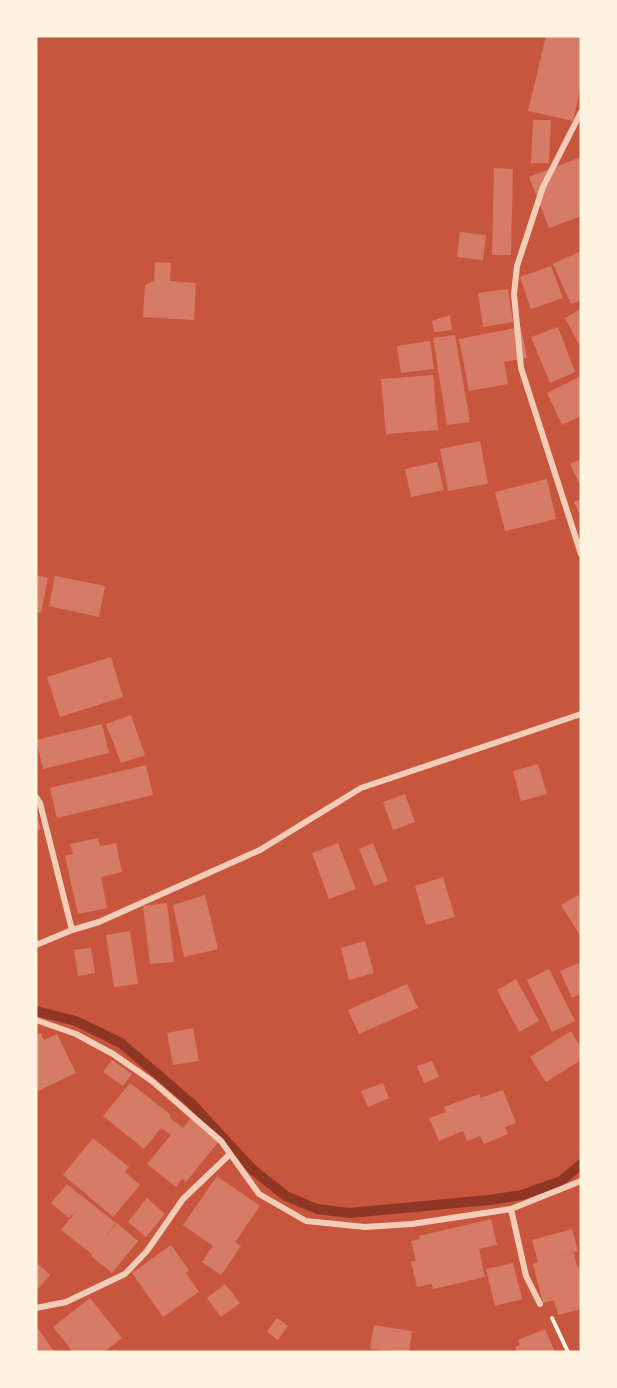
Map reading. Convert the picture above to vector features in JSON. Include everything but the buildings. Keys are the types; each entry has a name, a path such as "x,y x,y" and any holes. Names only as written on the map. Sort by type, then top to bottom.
{"street":[{"path":"581,111 543,187 517,266 514,294 521,368 581,555"},
{"path":"36,945 99,922 260,850 361,788 581,714"},
{"path":"36,797 40,803 72,930"},
{"path":"36,1020 76,1034 113,1054 152,1081 221,1141 259,1194 306,1221 365,1227 412,1224 511,1209 581,1181"},
{"path":"36,1308 66,1302 125,1274 147,1251 183,1199 229,1155"},
{"path":"511,1209 526,1276 540,1304"}],"path":[{"path":"540,1304 555,1322 568,1352"}],"waterway":[{"path":"36,1011 76,1021 121,1043 191,1103 253,1170 286,1196 317,1209 349,1213 522,1195 561,1181 581,1164"}]}
